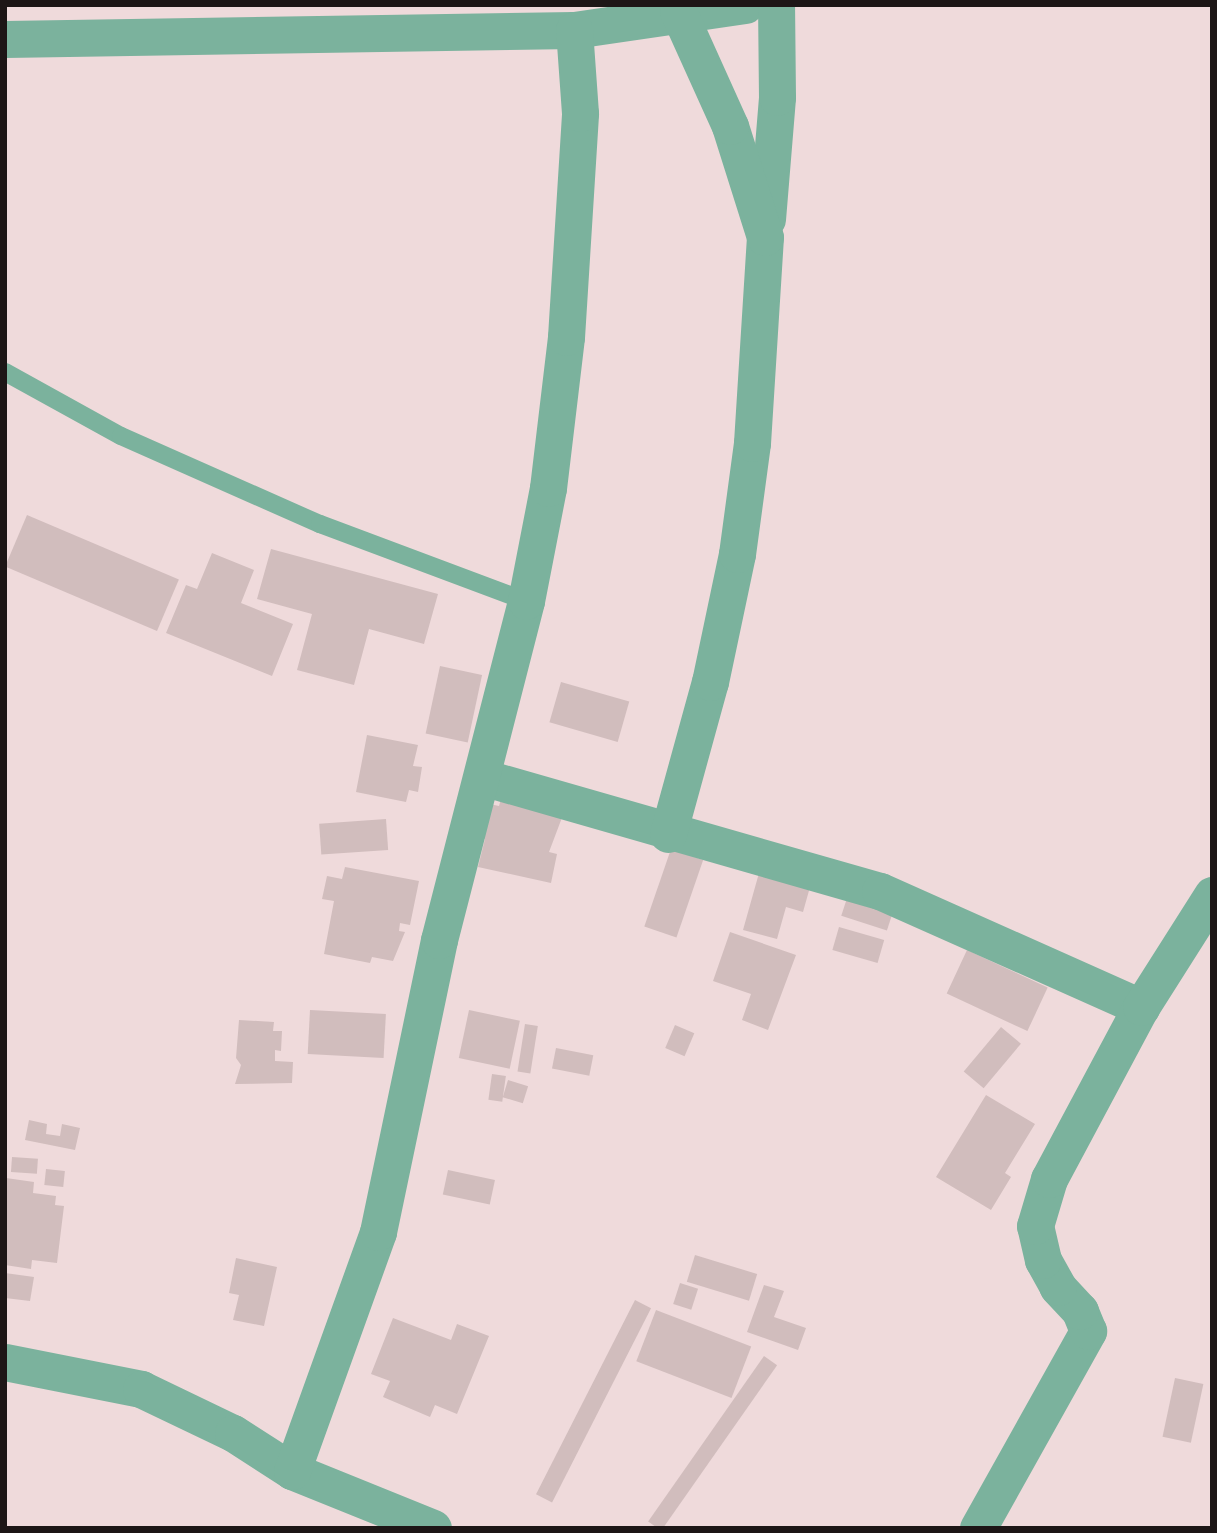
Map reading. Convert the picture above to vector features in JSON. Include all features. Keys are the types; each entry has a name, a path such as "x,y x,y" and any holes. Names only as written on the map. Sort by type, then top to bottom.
{"street":[{"path":"5,39 574,30 677,8 745,5"},
{"path":"668,834 710,682 737,554 753,429 777,97 776,5"},
{"path":"677,8 730,126 765,237"},
{"path":"292,1471 378,1232 409,1068 526,601 548,488 566,337 580,113 574,30"},
{"path":"482,777 668,834 880,891 1141,1007"},
{"path":"978,1528 1088,1331 1080,1311 1058,1287 1043,1260 1035,1226 1049,1179 1141,1007 1212,895"},
{"path":"5,1362 141,1389 233,1433 292,1471 433,1528"}],"lane":[{"path":"5,372 121,436 320,524 526,601"}],"building":[{"path":"27,515 179,579 157,631 5,567"},
{"path":"271,549 438,594 424,644 369,629 354,685 297,670 312,614 257,599"},
{"path":"212,553 254,570 241,603 293,624 272,676 166,633 186,585 197,589"},
{"path":"440,666 482,675 468,742 426,733"},
{"path":"561,682 629,702 618,742 549,722"},
{"path":"367,735 418,745 413,766 422,767 418,792 409,790 406,802 356,792"},
{"path":"503,792 566,807 549,852 557,854 551,883 478,867 485,839 477,837 485,803 499,806"},
{"path":"386,819 388,850 321,855 319,824"},
{"path":"671,849 703,860 676,938 644,927"},
{"path":"345,867 419,881 410,925 400,923 399,931 405,932 393,961 372,957 370,963 324,954 334,901 322,899 327,876 342,879"},
{"path":"759,873 810,887 803,912 786,907 777,939 743,930"},
{"path":"849,892 895,907 887,931 841,916"},
{"path":"839,927 884,940 878,963 832,950"},
{"path":"730,932 796,955 768,1030 742,1020 751,994 713,981"},
{"path":"967,950 1048,988 1027,1031 947,994"},
{"path":"310,1010 386,1014 384,1058 308,1054"},
{"path":"469,1010 520,1021 510,1069 459,1058"},
{"path":"239,1020 274,1022 273,1031 282,1031 281,1051 275,1050 275,1061 293,1062 292,1083 235,1084 241,1065 236,1058"},
{"path":"525,1024 538,1026 530,1073 517,1071"},
{"path":"675,1025 694,1033 685,1056 665,1048"},
{"path":"1001,1027 1021,1044 984,1088 964,1071"},
{"path":"556,1048 593,1055 589,1076 552,1069"},
{"path":"492,1074 506,1076 502,1102 488,1100"},
{"path":"508,1080 528,1086 523,1103 503,1097"},
{"path":"986,1095 1035,1124 1005,1173 1011,1177 991,1210 936,1177"},
{"path":"29,1120 47,1124 46,1134 60,1136 62,1124 80,1128 75,1150 25,1140"},
{"path":"12,1157 38,1159 37,1174 11,1172"},
{"path":"46,1169 65,1171 63,1187 44,1185"},
{"path":"448,1170 495,1180 490,1204 443,1194"},
{"path":"6,1178 34,1182 33,1193 56,1196 55,1205 64,1206 57,1263 32,1260 31,1269 5,1265"},
{"path":"695,1255 757,1274 749,1301 687,1282"},
{"path":"236,1258 277,1267 264,1326 233,1320 239,1295 229,1293"},
{"path":"5,1273 34,1277 30,1301 5,1298"},
{"path":"680,1283 698,1289 691,1310 673,1304"},
{"path":"764,1285 784,1291 774,1317 806,1328 798,1350 747,1332"},
{"path":"635,1300 651,1308 552,1502 536,1494"},
{"path":"656,1310 751,1347 732,1398 636,1361"},
{"path":"393,1318 451,1340 457,1324 489,1336 457,1414 435,1405 430,1417 383,1397 390,1381 371,1374"},
{"path":"764,1356 777,1365 663,1528 657,1528 648,1521"},
{"path":"1175,1378 1203,1384 1191,1443 1163,1437"}]}
